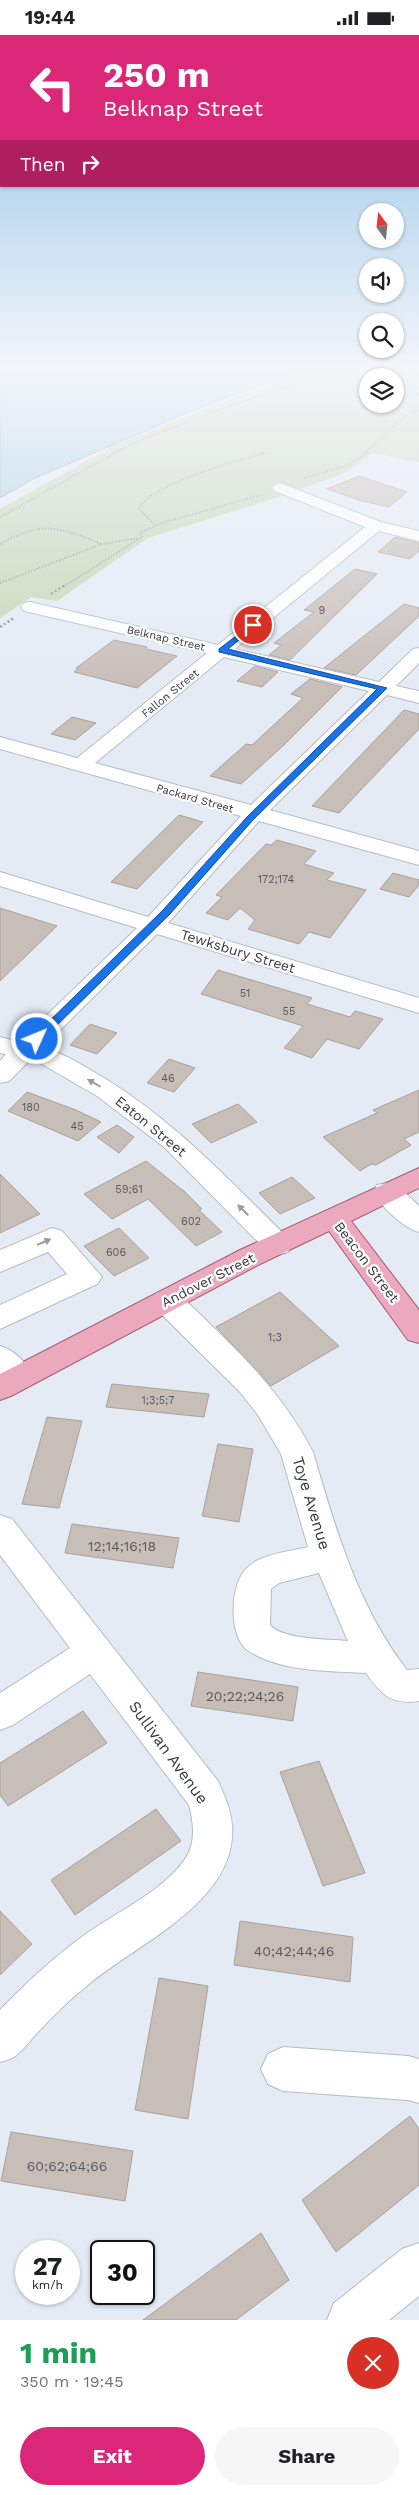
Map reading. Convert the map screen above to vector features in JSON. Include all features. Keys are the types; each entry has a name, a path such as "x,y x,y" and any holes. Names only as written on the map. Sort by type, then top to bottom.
{"main road":[{"name":"Andover Street","path":"6,1374 167,1301 333,1217 419,1177"},
{"name":"Beacon Street","path":"333,1217 415,1319"}],"street":[{"path":"280,489 376,526 419,536"},
{"name":"Fallon Street","path":"80,765 376,526"},
{"name":"Belknap Street","path":"30,607 419,697"},
{"path":"0,1075 12,1048 153,925 254,814 419,653"},
{"name":"Packard Street","path":"0,743 419,858"},
{"name":"Tewksbury Street","path":"0,879 419,1006"},
{"name":"Eaton Street","path":"12,1048 49,1057 106,1090 166,1135 278,1245"},
{"path":"387,1192 419,1222"},
{"path":"0,1262 52,1238 86,1277 0,1318"},
{"name":"Toye Avenue","path":"167,1301 251,1384 284,1428 297,1452 321,1538 328,1556 348,1604 376,1658 394,1682 404,1687 419,1685"},
{"name":"Sullivan Avenue","path":"0,1529 204,1794 211,1808 213,1823 210,1850 197,1876 186,1888 76,1967 55,1985 0,2041"},
{"path":"328,1556 269,1571 255,1582 250,1619 254,1635 266,1644 295,1652 376,1658"},
{"path":"0,1713 94,1652"},
{"path":"283,2069 408,2078 419,2081"},
{"path":"351,2320 419,2266"}],"path":[{"path":"0,517 74,476"},
{"path":"156,526 139,509 141,502 153,494 199,476"},
{"path":"142,537 141,532 156,526 280,489 291,481 310,476"},
{"path":"0,544 27,530 43,526 57,527 102,545"},
{"path":"0,583 102,545 142,537"},
{"path":"0,627 142,537"}],"green space":[{"path":"60,476 338,476 282,496 148,538 57,601 31,597 0,618 0,509"}],"water":[{"path":"0,476 41,476 33,479 0,498"}],"building":[{"path":"359,476 407,492 389,507 362,501 327,489"},
{"path":"395,537 419,543 419,551 410,559 378,552"},
{"path":"355,569 377,574 290,660 269,655 281,645 274,643 314,612 304,610"},
{"path":"404,604 419,608 419,616 356,675 324,668"},
{"path":"114,640 177,656 137,688 74,672 79,668 76,668"},
{"path":"255,666 278,672 262,687 237,681"},
{"path":"310,679 342,687 284,745 241,784 210,776 246,744 252,745 303,698 291,694"},
{"path":"404,710 419,714 419,729 339,813 312,806"},
{"path":"72,717 96,723 75,740 51,734"},
{"path":"179,815 203,822 137,889 111,882"},
{"path":"277,840 316,851 304,864 334,873 327,880 366,890 330,938 309,932 299,944 248,929 255,920 240,908 228,920 206,913 222,897 216,895 266,844 271,845"},
{"path":"393,873 419,880 419,885 409,897 380,889"},
{"path":"0,908 57,926 0,981"},
{"path":"218,970 312,998 307,1004 350,1017 355,1011 383,1019 359,1049 327,1039 312,1058 284,1048 303,1026 201,994"},
{"path":"90,1024 117,1033 97,1054 70,1045"},
{"path":"169,1059 195,1068 174,1092 147,1083"},
{"path":"419,1090 419,1132 404,1139 411,1145 376,1165 371,1164 360,1171 323,1137 377,1113 373,1110"},
{"path":"27,1092 76,1110 101,1122 78,1141 8,1111"},
{"path":"238,1104 257,1122 211,1143 192,1124"},
{"path":"117,1125 134,1137 119,1153 97,1137"},
{"path":"146,1161 185,1192 202,1209 199,1210 222,1232 196,1246 148,1199 112,1219 84,1194"},
{"path":"0,1174 40,1214 0,1233"},
{"path":"292,1177 315,1198 280,1214 259,1193"},
{"path":"119,1228 149,1258 114,1276 84,1246"},
{"path":"280,1292 339,1346 271,1386 216,1327"},
{"path":"112,1384 209,1394 204,1417 106,1407"},
{"path":"47,1417 82,1421 59,1508 22,1504"},
{"path":"218,1444 253,1449 239,1522 202,1516"},
{"path":"72,1524 179,1538 173,1568 65,1553"},
{"path":"198,1672 298,1687 293,1721 191,1706"},
{"path":"83,1711 107,1743 8,1806 0,1795 0,1763"},
{"path":"319,1761 365,1873 323,1886 280,1772"},
{"path":"156,1809 181,1841 75,1915 51,1880"},
{"path":"0,1911 32,1944 0,1975"},
{"path":"240,1921 353,1937 350,1982 234,1965"},
{"path":"159,1978 208,1986 188,2119 135,2110"},
{"path":"410,2116 419,2129 419,2185 336,2252 302,2200"},
{"path":"11,2132 133,2151 125,2201 1,2181"},
{"path":"261,2233 289,2280 236,2320 143,2320"}],"route":[{"path":"37,1039 166,912 250,818 383,688 222,650 253,625"}]}
